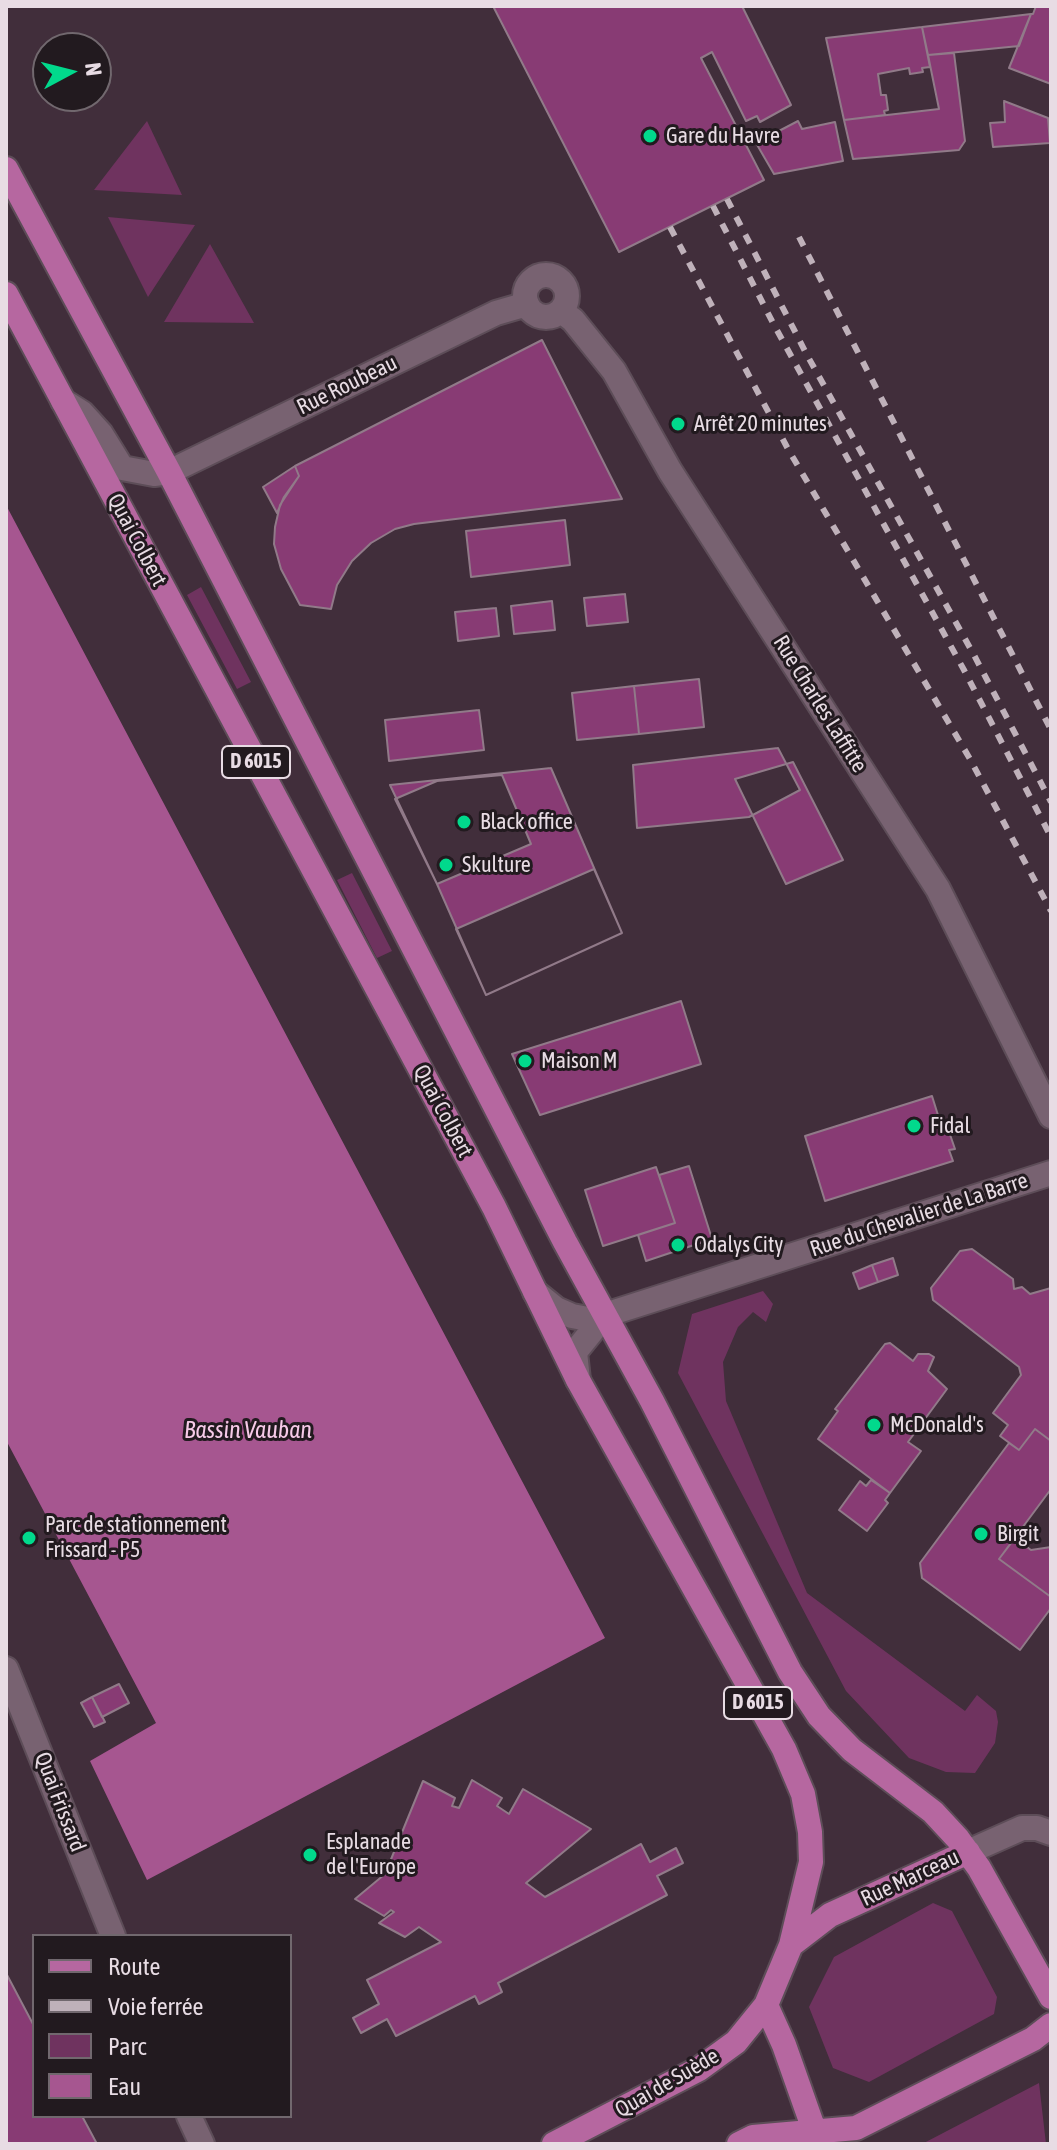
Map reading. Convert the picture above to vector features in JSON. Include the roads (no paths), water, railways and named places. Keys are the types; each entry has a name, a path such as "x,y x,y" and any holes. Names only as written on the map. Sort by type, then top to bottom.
{"main road":[{"name":"D 6015","path":"6,169 169,472 790,1672 819,1716 852,1750 933,1812 968,1852 1051,1997"},
{"name":"Quai Colbert","path":"6,294 487,1193 578,1380 784,1749 803,1794 810,1832 811,1862 791,1945"},
{"name":"Rue Marceau","path":"791,1945 830,1915 968,1852"},
{"name":"Quai de Suède","path":"554,2144 699,2069 736,2042 766,2005 791,1945"},
{"path":"766,2005 784,2045 816,2138"},
{"path":"739,2144 753,2137 816,2138 856,2128 1033,2039 1051,2025"}],"street":[{"path":"542,275 550,275 562,282 567,300 561,311 549,317 536,314 527,304 530,283 542,275"},
{"name":"Rue Roubeau","path":"169,472 496,313 527,304"},
{"name":"Rue Charles Laffitte","path":"561,311 573,320 614,371 670,471 938,889 1051,1116"},
{"path":"63,401 82,413 101,434 122,468 154,474 169,472"},
{"name":"Rue du Chevalier de La Barre","path":"605,1315 1051,1173"},
{"path":"535,1292 556,1309 572,1316 588,1319 605,1315"},
{"path":"578,1380 575,1352 605,1315"},
{"name":"Quai Frissard","path":"6,1669 112,1934"},
{"name":"Rue Marceau","path":"968,1852 1022,1828 1044,1830"},
{"path":"190,2118 202,2143"}],"water":[{"name":"Bassin Vauban","path":"6,505 605,1638 147,1880 90,1761 156,1723 6,1440"}],"railway":[{"path":"727,199 807,355 974,655 1051,802"},
{"path":"713,206 1051,837"},
{"path":"670,227 788,449 970,759 1051,911"},
{"path":"799,237 1051,730"}],"place":[{"name":"Gare du Havre","path":"650,136"},
{"name":"Arrêt 20 minutes","path":"678,424"},
{"name":"Black office","path":"464,822"},
{"name":"Skulture","path":"446,865"},
{"name":"Maison M","path":"525,1061"},
{"name":"Fidal","path":"914,1126"},
{"name":"Odalys City","path":"678,1245"},
{"name":"McDonald's","path":"874,1425"},
{"name":"Birgit","path":"981,1534"},
{"name":"Parc de stationnement Frissard - P5","path":"29,1538"},
{"name":"Esplanade de l'Europe","path":"310,1855"}]}
